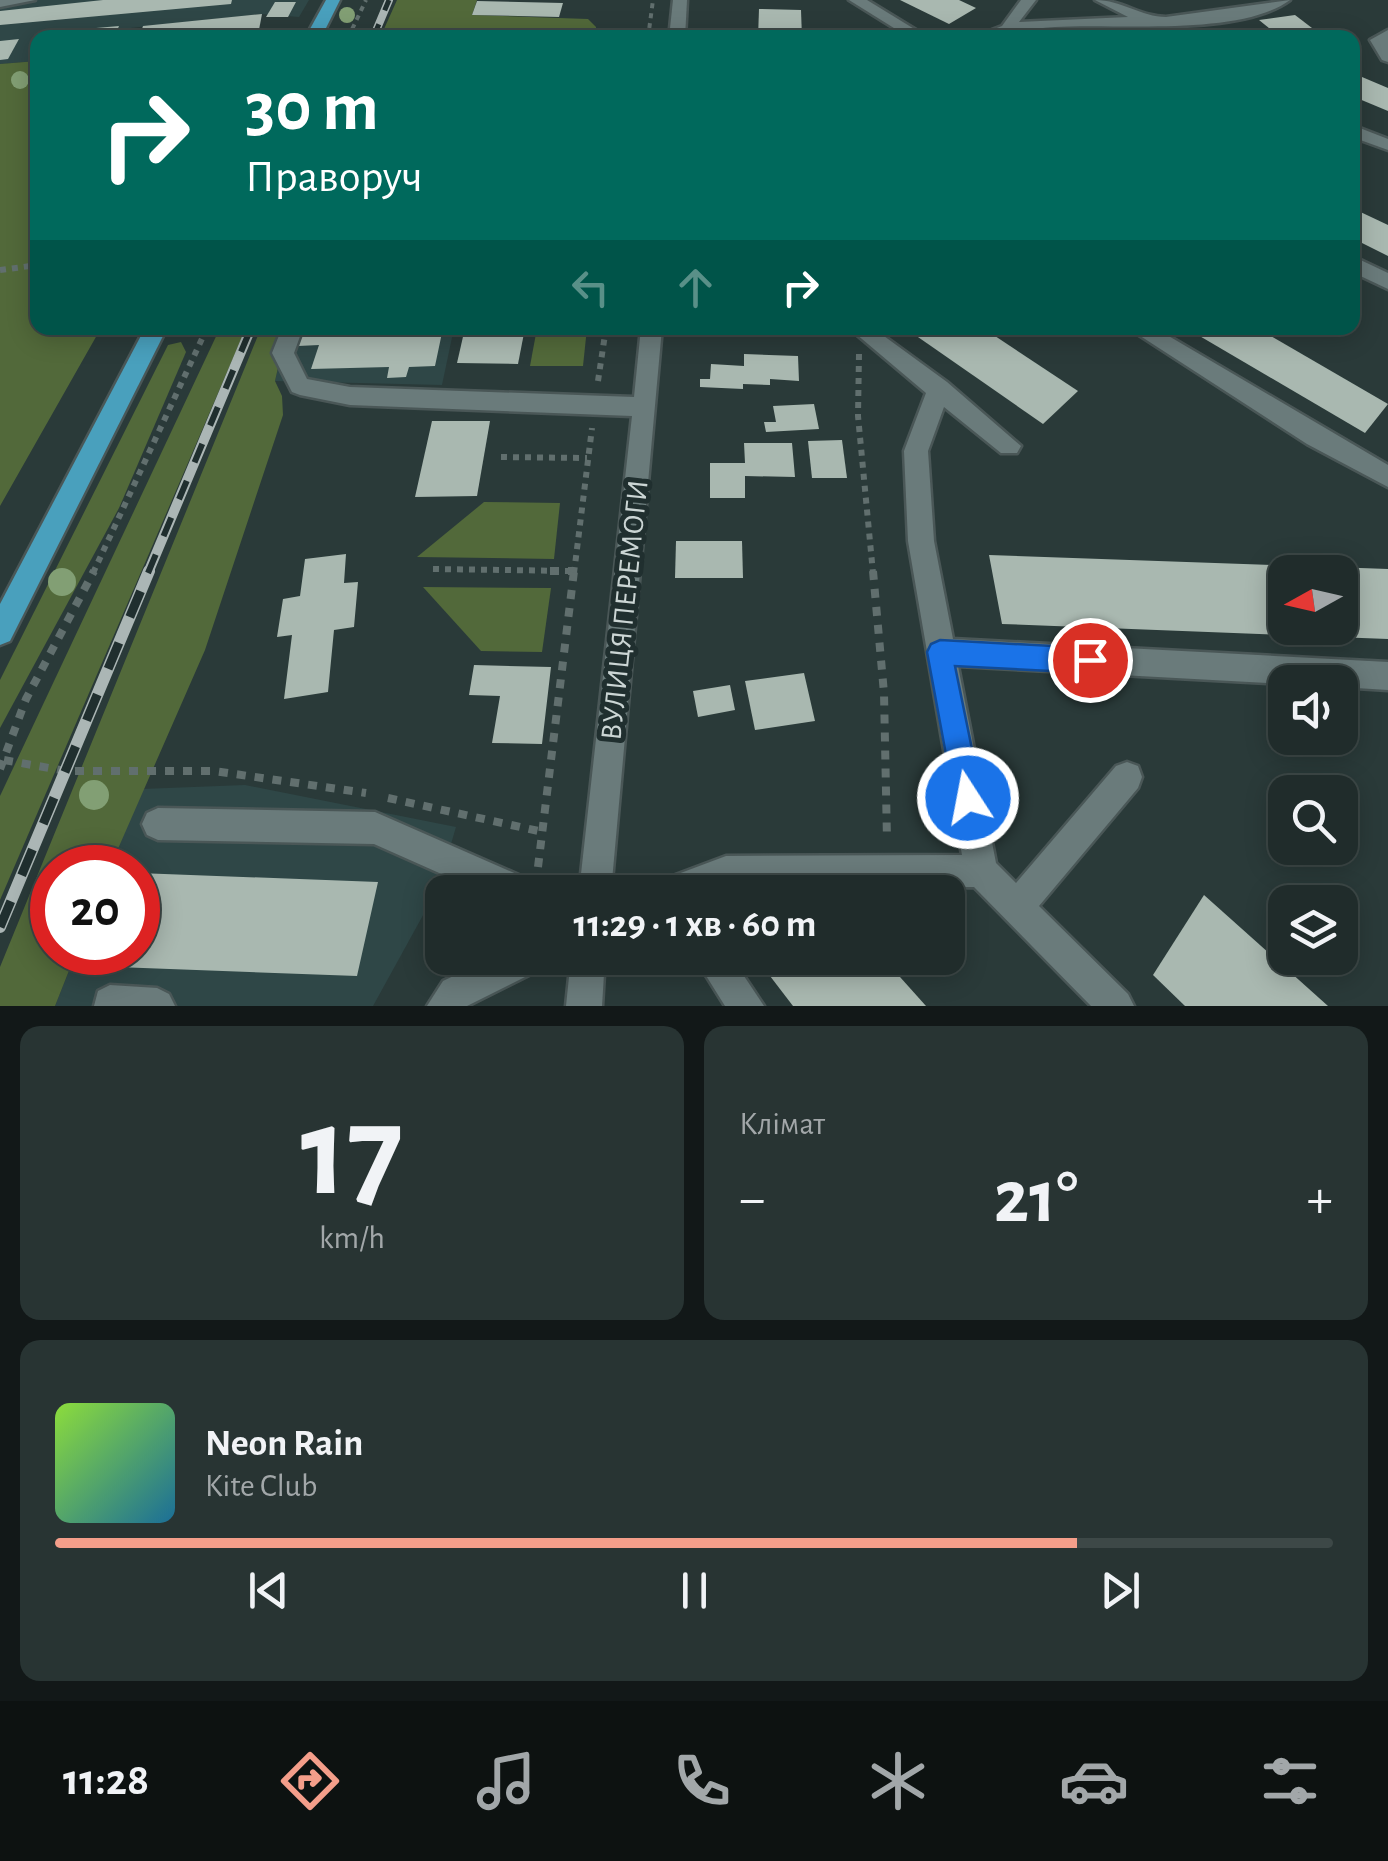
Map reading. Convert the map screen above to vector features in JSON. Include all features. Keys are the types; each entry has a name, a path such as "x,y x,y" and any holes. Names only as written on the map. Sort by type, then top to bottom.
{"main road":[{"path":"317,30 333,0"},
{"path":"0,632 152,335"}],"street":[{"path":"0,3 28,0"},
{"path":"678,30 680,0"},
{"path":"856,0 908,30"},
{"path":"1009,24 1030,0"},
{"path":"1102,0 1156,23"},
{"path":"996,30 1009,24 1156,23 1228,18 1281,0"},
{"path":"1388,35 1378,40 1388,57"},
{"path":"1360,133 1388,145"},
{"path":"1360,267 1388,282"},
{"path":"289,335 283,353 300,386 350,396 644,406"},
{"name":"ВУЛИЦЯ ПЕРЕМОГИ","path":"597,875 651,335"},
{"path":"868,335 1009,446"},
{"path":"1150,335 1315,438 1388,477"},
{"path":"939,388 916,451 921,542 982,871 1116,1006"},
{"path":"940,652 1388,676"},
{"path":"1018,906 1126,777"},
{"path":"158,824 374,828 500,875"},
{"path":"718,875 982,871"},
{"path":"446,1006 454,993 492,975"},
{"path":"584,1006 587,975"},
{"path":"724,975 746,1006"},
{"path":"110,1003 157,1006"}],"path":[{"path":"352,30 366,0"},
{"path":"649,30 653,0"},
{"path":"0,270 30,266"},
{"path":"204,335 114,534 26,699 2,765 66,771 214,771 358,791 544,832"},
{"path":"530,875 544,832 605,335"},
{"path":"859,335 858,416 884,692 888,872"},
{"path":"502,458 588,458"},
{"path":"433,569 574,571"}],"shaded area":[{"path":"0,0 309,0 299,17 261,14 112,30 30,30 30,62 0,64"},
{"path":"285,335 453,335 442,385 275,381"},
{"path":"245,785 456,827 442,875 425,875 425,912 373,1006 55,1006 67,975 160,975 160,845 119,845 142,789"}],"green space":[{"path":"397,0 477,0 472,15 588,19 596,27 596,30 384,30"},
{"path":"30,62 30,335 97,335 0,506 0,64"},
{"path":"217,335 243,335 0,900 0,796"},
{"path":"258,335 285,335 275,381 282,396 283,415 205,650 120,845 50,845"},
{"path":"536,335 586,335 583,366 530,366"},
{"path":"181,342 186,352 119,508 0,728 0,680 168,345"},
{"path":"484,502 560,503 554,559 417,557"},
{"path":"423,587 551,588 542,652 481,651"},
{"path":"30,894 30,975 67,975 55,1006 0,1006 0,967"}],"building":[{"path":"103,0 232,0 231,4 0,25 0,11"},
{"path":"900,0 959,0 976,8 949,24"},
{"path":"477,1 563,3 559,17 472,15"},
{"path":"275,2 296,2 288,17 266,17"},
{"path":"759,9 801,10 802,30 758,30"},
{"path":"262,14 259,30 142,30 143,26"},
{"path":"1295,15 1312,28 1271,30 1259,20"},
{"path":"119,26 117,30 73,30"},
{"path":"19,39 8,59 0,60 0,41"},
{"path":"1360,79 1388,88 1388,111 1360,99"},
{"path":"1360,212 1388,225 1388,256 1360,242"},
{"path":"302,335 442,335 435,366 409,367 406,377 387,378 389,367 311,369 319,345 298,346"},
{"path":"463,335 524,335 518,364 457,363"},
{"path":"915,335 994,335 1078,391 1043,424"},
{"path":"1198,335 1269,335 1388,404 1365,433"},
{"path":"744,354 798,356 799,381 770,379 770,385 743,384 743,389 700,387 700,379 710,379 711,364 744,366"},
{"path":"814,404 819,429 766,432 764,422 776,422 773,406"},
{"path":"432,421 490,421 477,496 415,497"},
{"path":"842,440 847,478 812,478 808,441"},
{"path":"744,443 792,443 795,477 745,476 745,498 710,498 710,463 745,463"},
{"path":"676,541 742,541 743,578 675,578"},
{"path":"346,554 344,583 358,582 354,627 334,630 328,692 284,699 292,635 277,637 283,599 300,596 305,559"},
{"path":"989,555 1268,565 1268,634 1002,624"},
{"path":"1358,568 1388,569 1388,639 1358,638"},
{"path":"474,665 551,667 542,744 492,743 500,696 469,695"},
{"path":"804,673 815,721 755,730 745,681"},
{"path":"730,685 735,710 698,717 693,691"},
{"path":"160,874 378,882 357,976 160,969"},
{"path":"1204,895 1268,952 1268,975 1293,975 1328,1006 1185,1006 1153,975"},
{"path":"898,975 926,1006 793,1006 770,976"}],"railway":[{"path":"376,30 389,0"},
{"path":"148,573 248,335"},
{"path":"0,927 149,571"}],"route":[{"path":"968,798 940,652 1090,660"}]}
